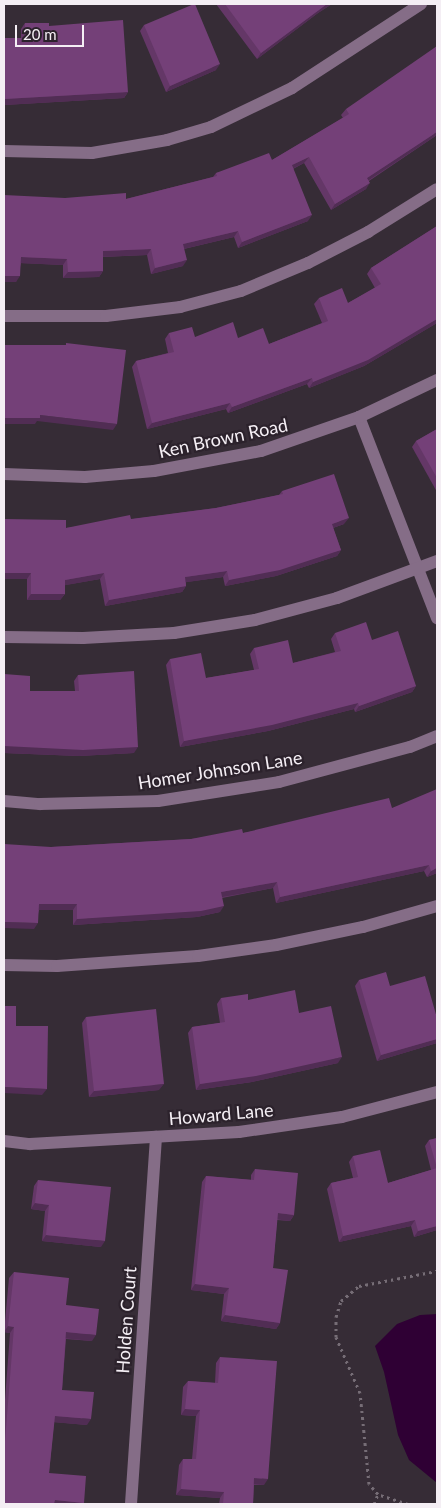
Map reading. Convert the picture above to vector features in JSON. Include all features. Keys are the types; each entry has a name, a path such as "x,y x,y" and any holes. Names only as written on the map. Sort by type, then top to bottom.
{"street":[{"path":"4,151 92,153 158,142 211,127 292,88 421,4"},
{"path":"4,316 106,316 180,307 241,291 308,263 368,232 437,189"},
{"name":"Ken Brown Road","path":"4,474 86,477 205,463 261,451 360,417 437,380"},
{"path":"360,417 437,618"},
{"path":"4,637 174,633 255,620 336,598 437,561"},
{"name":"Homer Johnson Lane","path":"4,801 40,804 158,801 279,782 410,748 437,736"},
{"path":"4,965 57,966 198,956 286,943 437,906"},
{"name":"Howard Lane","path":"4,1141 30,1144 239,1132 342,1117 437,1092"},
{"name":"Holden Court","path":"131,1504 156,1137"}],"path":[{"path":"408,1504 378,1494 369,1484 360,1393 336,1337 336,1317 341,1300 359,1286 437,1271"},
{"path":"374,1504 378,1494"}],"shaded area":[{"path":"437,1314 437,1483 409,1460 398,1435 384,1372 375,1346 397,1324 420,1315"}],"building":[{"path":"194,4 220,64 170,86 144,25"},
{"path":"225,4 327,4 261,53"},
{"path":"123,20 128,92 4,99 4,38 25,38 25,23 49,23 49,26"},
{"path":"437,46 437,132 367,178 370,183 335,204 309,157 292,165 312,215 242,242 238,231 183,244 187,260 155,268 151,249 103,251 103,271 68,272 67,259 21,257 20,276 4,276 4,195 65,198 126,193 126,199 217,176 216,173 269,153 272,160 349,114 346,109"},
{"path":"437,226 437,319 368,360 313,382 312,378 232,407 230,403 152,423 136,361 174,352 169,333 192,327 195,337 233,322 238,338 263,328 269,344 328,321 319,298 342,288 348,303 381,284 371,268"},
{"path":"66,343 126,350 117,424 40,415 40,418 4,418 4,345 66,345"},
{"path":"437,429 437,478 416,441"},
{"path":"334,474 349,518 332,524 341,550 280,570 229,580 227,571 185,577 186,586 109,600 104,573 65,580 65,594 31,594 31,573 4,573 4,519 66,520 66,528 130,515 131,519 216,508 283,494 282,491"},
{"path":"366,622 372,640 398,631 416,686 359,706 358,703 272,725 184,741 170,659 201,653 206,678 259,669 254,648 288,640 293,663 341,651 335,633"},
{"path":"134,671 138,747 83,750 4,746 4,674 30,676 30,691 79,691 78,675"},
{"path":"437,789 437,868 431,871 429,865 280,897 277,882 221,892 224,906 201,911 77,919 77,904 39,904 38,923 4,922 4,844 51,847 191,839 242,829 243,833 389,798 392,808"},
{"path":"386,972 390,986 425,976 437,1018 437,1039 381,1055 359,980"},
{"path":"295,990 299,1013 331,1006 342,1057 256,1076 200,1084 192,1027 225,1022 221,998 248,994 248,1000"},
{"path":"4,1006 16,1006 16,1026 48,1026 47,1089 4,1087"},
{"path":"156,1009 164,1084 94,1091 86,1017"},
{"path":"437,1138 437,1168 429,1140"},
{"path":"380,1150 388,1183 437,1168 437,1226 418,1231 415,1220 343,1236 331,1183 358,1177 353,1156"},
{"path":"255,1169 298,1173 294,1215 278,1213 273,1268 288,1270 280,1323 225,1315 229,1288 195,1284 206,1176 254,1180"},
{"path":"38,1180 111,1187 105,1241 46,1235 49,1205 35,1203"},
{"path":"14,1272 69,1278 66,1305 99,1309 96,1335 66,1332 62,1390 94,1392 91,1419 55,1416 49,1473 86,1476 84,1503 55,1500 54,1504 4,1504 4,1441 14,1327 8,1326"},
{"path":"220,1357 277,1361 268,1479 254,1478 253,1504 223,1504 224,1492 181,1489 183,1459 196,1459 200,1410 185,1409 188,1381 218,1383"}]}
